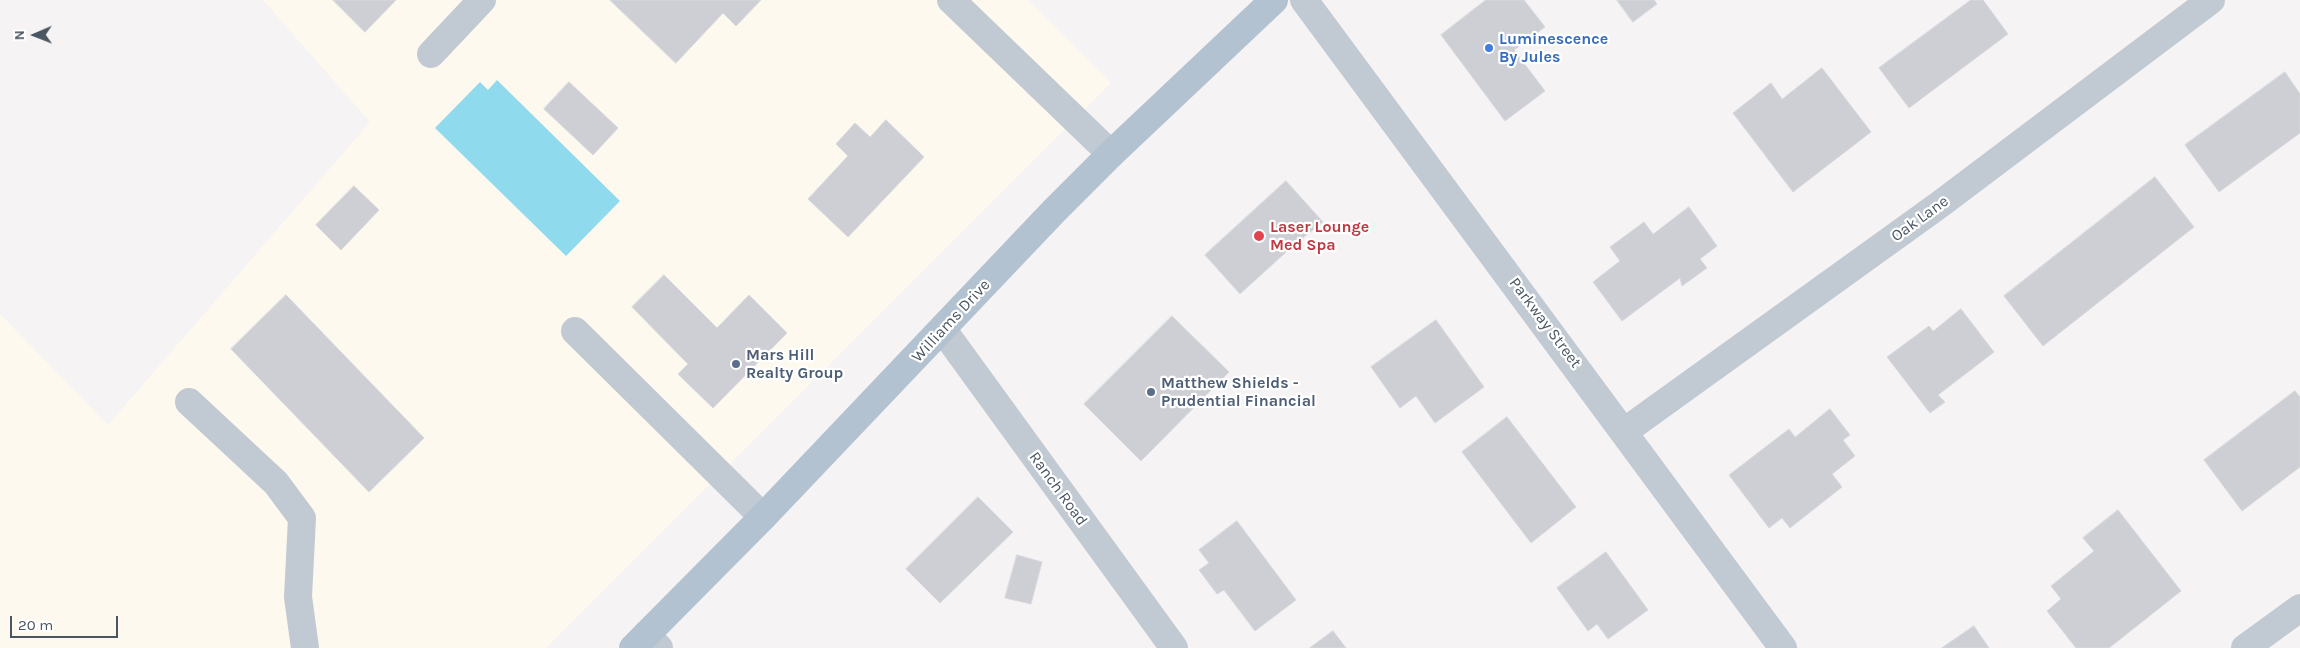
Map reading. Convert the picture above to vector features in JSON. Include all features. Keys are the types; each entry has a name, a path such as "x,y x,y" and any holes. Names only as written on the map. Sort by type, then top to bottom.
{"main road":[{"name":"Williams Drive","path":"646,644 763,517 1111,154 1274,0"}],"street":[{"path":"432,54 482,0"},
{"path":"951,0 1111,154"},
{"name":"Parkway Street","path":"1304,0 1625,431 1783,648"},
{"name":"Oak Lane","path":"1625,431 1939,205 2211,0"},
{"name":"Ranch Road","path":"943,330 1174,648"},
{"path":"575,331 763,517"},
{"path":"189,402 276,483 302,518 298,597 305,648"},
{"path":"2245,648 2300,608"}],"shaded area":[{"path":"263,0 1028,0 1111,83 546,648 0,648 0,314 108,425 370,122"}],"water":[{"path":"497,80 620,201 566,256 435,128 480,82 488,90"}],"building":[{"path":"333,0 396,0 365,32"},
{"path":"610,0 761,0 736,26 723,13 676,63"},
{"path":"1486,0 1524,0 1545,27 1514,50 1545,91 1505,121 1441,35"},
{"path":"1617,0 1654,0 1657,4 1633,22"},
{"path":"1971,0 1983,0 2008,34 1909,108 1879,68"},
{"path":"1822,68 1871,132 1793,192 1733,113 1771,83 1782,99"},
{"path":"2285,72 2300,94 2300,133 2219,192 2185,145"},
{"path":"569,82 618,128 593,155 544,109"},
{"path":"886,120 924,157 848,237 808,199 848,156 836,144 855,123 870,137"},
{"path":"2155,177 2194,227 2043,346 2004,296"},
{"path":"1286,181 1323,222 1304,237 1299,245 1297,242 1240,294 1205,255"},
{"path":"354,186 379,210 341,250 316,225"},
{"path":"1689,207 1717,246 1700,259 1707,268 1682,286 1680,278 1622,321 1593,282 1620,261 1610,247 1644,222 1653,234"},
{"path":"664,275 717,328 749,295 787,333 713,408 678,374 688,364 632,307"},
{"path":"286,295 424,438 369,492 231,349"},
{"path":"1961,309 1994,352 1938,395 1945,402 1930,413 1887,357 1929,326 1933,331"},
{"path":"1172,316 1229,372 1141,461 1084,404"},
{"path":"1436,320 1484,387 1435,423 1416,396 1400,408 1371,367"},
{"path":"2295,391 2300,397 2300,467 2242,511 2204,460"},
{"path":"1830,409 1850,435 1843,440 1855,456 1832,474 1842,487 1790,528 1782,518 1769,528 1729,475 1789,429 1795,437"},
{"path":"1507,417 1576,507 1531,543 1462,452"},
{"path":"978,497 1013,532 940,603 906,569"},
{"path":"2118,510 2181,591 2109,648 2076,648 2047,611 2061,599 2051,586 2094,551 2083,538"},
{"path":"1237,521 1296,600 1255,631 1224,590 1217,594 1199,570 1209,563 1199,550"},
{"path":"1606,552 1648,610 1608,639 1597,624 1588,631 1557,588"},
{"path":"1017,555 1042,562 1031,604 1005,598"},
{"path":"1974,626 1989,648 1942,648"},
{"path":"1333,631 1346,648 1310,648"}],"place":[{"name":"Luminescence By Jules","path":"1489,48"},
{"name":"Laser Lounge Med Spa","path":"1259,236"},
{"name":"Mars Hill Realty Group","path":"736,364"},
{"name":"Matthew Shields - Prudential Financial","path":"1151,392"}]}
